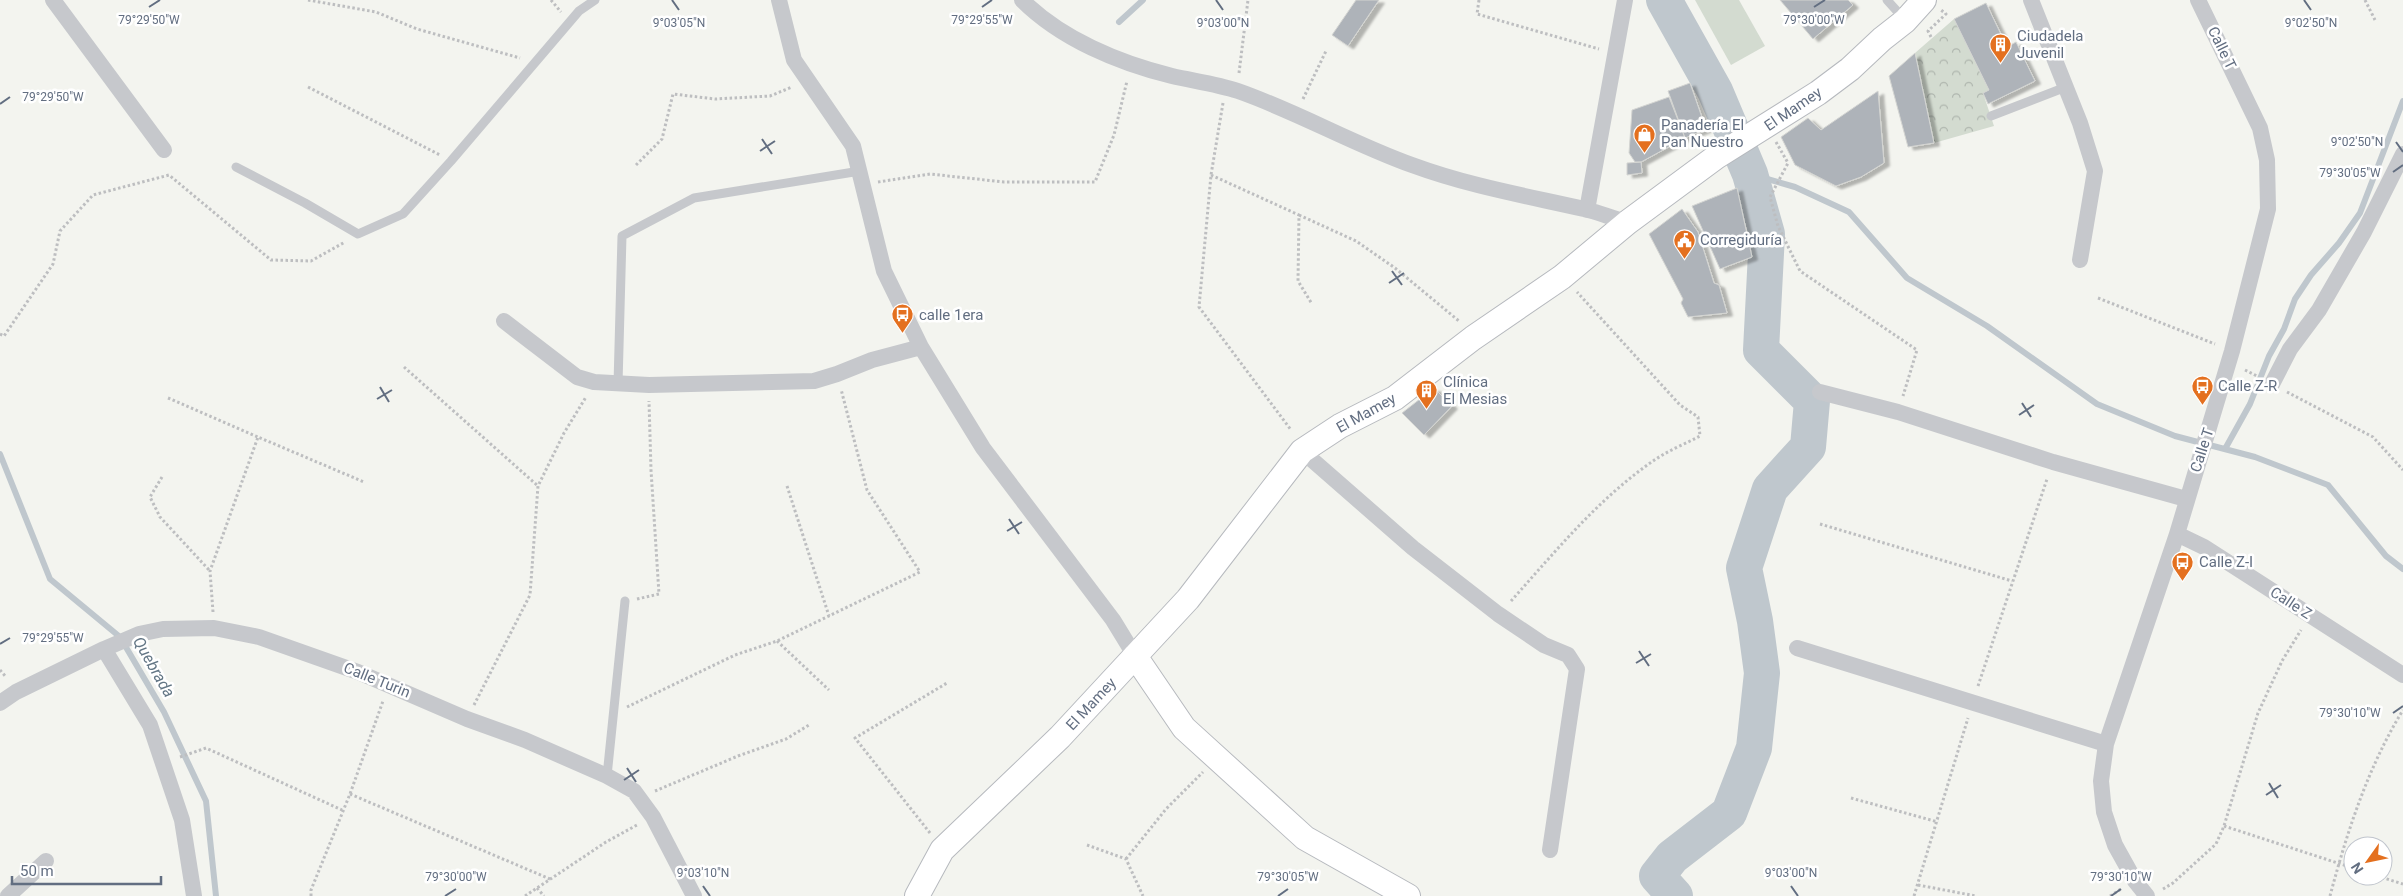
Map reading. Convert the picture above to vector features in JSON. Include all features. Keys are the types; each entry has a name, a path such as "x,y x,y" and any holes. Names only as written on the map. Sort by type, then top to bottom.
{"street":[{"path":"53,0 164,150"},
{"path":"779,0 794,60 847,137 862,178 884,271 921,347 983,448 1113,620 1173,714 1216,759 1305,838 1408,896"},
{"path":"1022,0 1048,22 1065,33 1131,63 1170,75 1231,89 1296,114 1412,165 1490,189 1587,210 1604,217 1628,222"},
{"path":"1587,210 1624,0"},
{"name":"El Mamey","path":"917,896 942,850 1060,737 1188,599 1302,451 1340,426 1395,398 1473,338 1562,277 1628,222 1716,157 1763,129 1850,68 1905,21 1924,0"},
{"path":"2031,0 2080,123 2096,171 2080,260"},
{"name":"Calle T","path":"2153,894 2135,881 2115,845 2104,812 2101,781 2106,744 2177,534 2232,351 2268,209 2267,160 2260,128 2198,0"},
{"path":"2268,382 2319,310 2364,232 2403,154"},
{"path":"504,321 577,377 594,382 618,384 814,381 872,360 921,347"},
{"path":"1820,392 1898,412 2053,462 2186,499"},
{"path":"1302,451 1413,548 1498,614 1544,645 1568,655 1577,669 1550,850"},
{"name":"Calle Z","path":"2177,534 2204,547 2403,675"},
{"name":"Calle Turin","path":"0,703 16,692 109,646 139,634 163,629 214,628 258,637 389,684 467,719 525,740 607,776 634,791 641,797 653,816 694,896"},
{"path":"109,646 150,725 182,820 194,896"},
{"path":"1797,648 2106,744"},
{"path":"8,896 46,861"}],"lane":[{"path":"236,167 305,203 358,234 403,214 451,161 579,11 595,0"},
{"path":"1886,0 1905,21"},
{"path":"1991,116 2066,87"},
{"path":"618,384 622,236 694,198 862,178"},
{"path":"607,776 626,601"}],"path":[{"path":"308,0 376,12 417,29 535,62"},
{"path":"1248,0 1231,89 1211,175 1199,307 1290,430"},
{"path":"1479,0 1477,14 1614,53"},
{"path":"2365,0 2375,20"},
{"path":"1296,114 1326,51"},
{"path":"862,178 930,174 1004,182 1095,182 1114,135 1131,63"},
{"path":"636,165 662,139 672,94 715,98 770,96 806,80"},
{"path":"308,87 451,161"},
{"path":"1763,129 1788,163 1770,197 1778,226 1800,271 1916,350 1898,412"},
{"path":"0,334 4,336 14,323 53,264 60,231 93,196 110,191 169,175 271,260 311,261 358,234"},
{"path":"1211,175 1356,241 1394,268 1463,324"},
{"path":"1299,216 1298,281 1312,304"},
{"path":"1498,614 1570,535 1614,493 1653,461 1700,436 1698,417 1680,405 1562,277"},
{"path":"2098,298 2232,351"},
{"path":"404,367 538,486"},
{"path":"2243,369 2373,437 2403,470"},
{"path":"614,713 735,655 777,641 920,572 867,490 837,374"},
{"path":"467,719 530,595 538,486 564,433 594,382"},
{"path":"626,601 659,594 651,470 649,385"},
{"path":"168,398 364,482"},
{"path":"214,628 210,571 258,437"},
{"path":"1914,896 1938,822 1972,702 2053,462"},
{"path":"162,477 150,497 160,517 210,571"},
{"path":"787,486 828,616"},
{"path":"1820,524 2012,581"},
{"path":"2153,894 2173,883 2216,844 2224,826 2258,713 2282,661 2310,615"},
{"path":"777,641 829,690"},
{"path":"942,850 855,738 947,683"},
{"path":"311,896 311,890 350,794 389,684"},
{"path":"2330,896 2338,864 2370,772 2403,710"},
{"path":"641,797 738,756 786,740 809,725"},
{"path":"179,757 206,748 342,810"},
{"path":"1126,859 1166,809 1216,759"},
{"path":"350,794 550,878"},
{"path":"1851,798 1938,822"},
{"path":"525,896 606,842 653,816"},
{"path":"2224,826 2343,865"},
{"path":"1087,845 1126,859 1143,896"},
{"path":"1918,885 1976,896"},
{"path":"537,888 544,896"}],"green space":[{"path":"1695,0 1739,0 1765,46 1731,65"},
{"path":"1954,19 1989,90 1983,93 1994,126 1934,143 1915,53"}],"building":[{"path":"1356,0 1379,0 1348,46 1332,35"},
{"path":"1780,0 1848,0 1853,5 1813,39"},
{"name":"Ciudadela Juvenil","path":"1986,3 2007,47 2016,42 2035,81 1988,104 1983,93 1989,90 1954,19"},
{"path":"1915,53 1934,143 1908,147 1889,76"},
{"path":"1690,83 1706,129 1685,138 1668,91"},
{"path":"1878,91 1884,163 1861,177 1836,186 1795,165 1781,137 1808,118 1821,130"},
{"path":"1669,97 1685,138 1641,162 1635,162 1629,153 1632,110"},
{"path":"1641,162 1642,173 1627,175 1627,163"},
{"path":"1737,188 1752,257 1720,269 1692,206"},
{"name":"Corregiduría","path":"1682,209 1698,232 1714,283 1719,285 1727,313 1688,317 1681,303 1683,299 1649,234"},
{"name":"Clínica El Mesias","path":"1434,388 1452,406 1424,435 1402,413"}],"waterway":[{"path":"1119,22 1143,0"},
{"path":"1664,0 1715,91 1750,174 1767,234 1761,350 1812,401 1808,447 1770,489 1744,568 1755,621 1762,673 1754,748 1729,813 1672,857 1657,876 1675,896"},
{"path":"2225,449 2250,404 2269,356 2284,329 2295,299 2311,275 2339,243 2360,213 2403,101"},
{"path":"1750,174 1795,187 1849,212 1907,278 1987,326 2097,404 2175,436 2255,457 2328,485 2386,556 2403,569"},
{"name":"Quebrada","path":"0,454 50,579 120,637 164,712 206,801 216,896"}],"place":[{"name":"Ciudadela Juvenil","path":"2001,64"},
{"name":"Panadería El Pan Nuestro","path":"1645,153"},
{"name":"Corregiduría","path":"1684,259"},
{"name":"calle 1era","path":"903,334"},
{"name":"Calle Z-R","path":"2202,405"},
{"name":"Clínica El Mesias","path":"1427,410"},
{"name":"Calle Z-I","path":"2183,581"}]}
